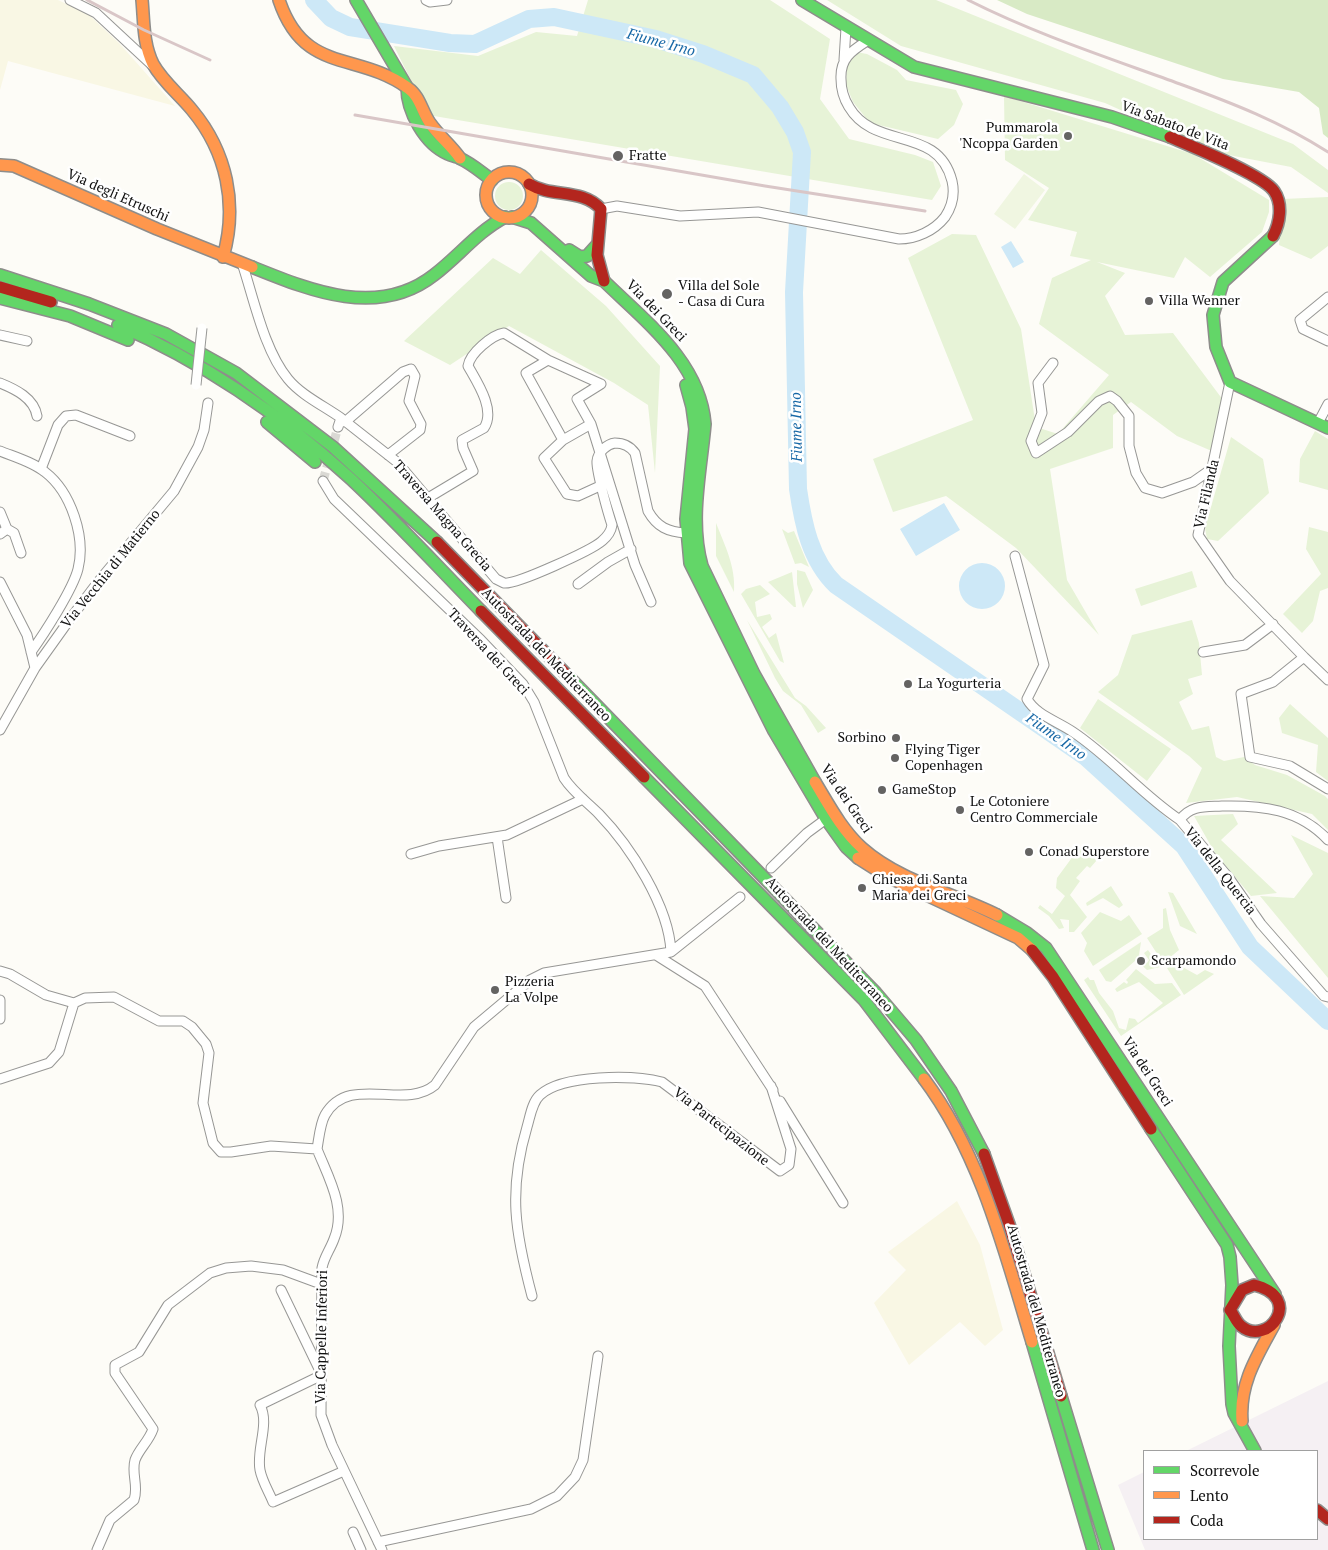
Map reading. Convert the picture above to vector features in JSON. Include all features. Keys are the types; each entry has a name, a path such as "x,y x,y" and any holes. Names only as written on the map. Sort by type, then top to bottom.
{"main road":[{"path":"142,0 145,39 157,70 197,117 216,150 230,187 232,219 223,257 297,285 336,295 358,298 386,295 421,284 442,271 479,234 509,217 522,213 529,205 532,194 529,184"},
{"path":"279,0 290,27 306,44 329,57 376,72 407,87"},
{"path":"356,0 407,87 407,98 418,125 432,143 446,154 460,158 492,180"},
{"name":"Via Sabato de Vita","path":"802,0 900,60 931,73 1112,117 1143,127 1233,165 1273,190 1281,207 1277,229 1272,238 1222,282 1213,315 1216,347 1230,382"},
{"name":"Via degli Etruschi","path":"0,165 14,166 223,257"},
{"path":"509,217 493,211 487,199 488,186 492,180 497,175 511,172 518,174 529,184 540,190 590,198 601,209"},
{"name":"Via dei Greci","path":"601,209 596,246 598,268 604,281"},
{"name":"Via dei Greci","path":"509,217 526,220 591,276 604,281 673,347 683,363 704,411 705,424 696,538 702,566 783,726 840,821 856,843 873,857 890,867 1010,922 1031,934 1046,948 1275,1294"},
{"name":"Via dei Greci","path":"541,232 546,232 580,257 587,256 596,246"},
{"path":"0,266 90,295 147,317 201,343 272,390 332,435 402,499 419,523"},
{"path":"0,275 89,304 166,334 212,359 261,391 333,447 419,523"},
{"path":"0,287 74,309 122,327 176,352 222,377 298,433 374,501"},
{"path":"0,298 70,316 168,356 218,384 348,487 374,501"},
{"name":"Via dei Greci","path":"662,338 689,393 695,428 686,550 694,572 765,714 826,820 854,855 872,868 1008,932 1033,951 1107,1058 1226,1242 1230,1255 1232,1274 1230,1310 1231,1398 1234,1413 1244,1430"},
{"path":"1230,382 1323,426"},
{"name":"Autostrada del Mediterraneo","path":"374,501 858,994 939,1099 971,1161 999,1232 1093,1550"},
{"name":"Autostrada del Mediterraneo","path":"419,523 876,993 916,1040 951,1091 984,1154 1009,1224 1108,1550"},
{"path":"1254,1450 1244,1430 1241,1413 1242,1390 1250,1368 1276,1321 1280,1309 1275,1294 1261,1285 1248,1286 1237,1295 1230,1310 1238,1322 1250,1331 1264,1330 1276,1321"},
{"path":"1318,1511 1328,1519"}],"street":[{"path":"70,0 96,13 157,70"},
{"path":"360,0 364,12"},
{"path":"426,0 430,2 447,0"},
{"path":"601,209 617,206 680,216 758,212 885,238 909,239 926,232 942,221 951,204 953,187 948,167 934,151 926,146 876,132 860,121 850,109 841,88 846,28"},
{"path":"844,60 854,49 867,41"},
{"path":"242,264 268,341 282,370 289,381 341,422 402,372 411,369 415,376 409,401 421,424 420,430 388,455"},
{"path":"1328,297 1300,320 1300,325 1303,329 1328,341"},
{"path":"196,385 202,328"},
{"path":"428,498 473,471 463,448 462,440 484,428 487,418 484,396 468,366 473,354 496,336 504,334 520,341 548,360 601,384 577,399 591,424 640,579 651,602"},
{"path":"0,335 27,341"},
{"path":"548,360 526,373 563,440"},
{"path":"1053,363 1038,383 1042,413 1031,441 1036,453 1068,432 1099,401 1110,396 1129,416 1129,446 1136,474 1145,488 1162,493 1193,482 1213,468"},
{"name":"Via Filanda","path":"1230,382 1198,535 1230,581 1304,657"},
{"path":"0,383 18,392 31,403 35,407 37,416"},
{"name":"Via Vecchia di Matierno","path":"0,730 6,723 35,668 98,582 174,492 198,447 204,430 208,403"},
{"path":"1323,426 1328,404"},
{"path":"41,469 58,425 66,416 76,415 130,436"},
{"name":"Traversa Magna Grecia","path":"341,422 388,455 428,498 496,579 509,584 596,545 611,532 612,525 597,463 601,452"},
{"path":"591,424 563,440 544,458 567,494 578,496 602,485"},
{"path":"601,452 612,444 622,443 630,447 635,453 648,511 652,519 665,529 686,533"},
{"path":"0,451 41,469 55,481 68,502 78,536 78,568 72,584 31,652"},
{"name":"Traversa dei Greci","path":"323,481 334,499 481,640 523,684 534,702 560,770 570,788 583,799 619,838 647,880 670,937 671,952"},
{"path":"0,512 4,532 14,533 21,552"},
{"path":"578,584 608,562 631,549"},
{"path":"1015,556 1044,665 1027,699 1032,708 1074,732 1139,785 1157,804 1180,820"},
{"path":"0,582 27,635 35,668"},
{"path":"1203,652 1245,645 1272,624"},
{"path":"1328,680 1304,657 1273,682 1241,694 1250,757 1290,766 1328,790"},
{"path":"411,854 439,846 497,836 535,823 583,799"},
{"name":"Via della Quercia","path":"1328,840 1319,831 1302,820 1256,806 1197,807 1184,813 1180,820 1229,878 1260,924 1295,965 1324,996 1328,997"},
{"path":"771,868 807,834 826,820"},
{"path":"497,836 506,898"},
{"path":"0,972 10,974 46,995 74,1003 85,998 114,997 159,1021 183,1021 192,1027 206,1044 209,1053 203,1103 213,1143 221,1152 270,1146 317,1149 325,1115 348,1094 414,1094 428,1090 435,1085 474,1027 530,980 544,972 671,952 740,897"},
{"path":"656,955 705,986 771,1086 843,1203"},
{"path":"0,1000 0,1019"},
{"path":"0,1079 50,1062 59,1052 74,1003"},
{"name":"Via Partecipazione","path":"532,1296 518,1237 514,1185 518,1156 533,1106 540,1094 562,1084 597,1079 650,1079 662,1082 780,1171 789,1165 791,1149 771,1086"},
{"name":"Via Cappelle Inferiori","path":"317,1149 338,1201 338,1222 334,1239 325,1255 321,1284 321,1415 344,1471 380,1546"},
{"path":"97,1550 110,1520 134,1500 137,1481 135,1460 150,1440 153,1429 116,1373 115,1365 139,1352 168,1305 210,1273 226,1268 251,1266 282,1270 321,1284"},
{"path":"281,1290 322,1376 260,1406 265,1415 260,1439 260,1470 273,1502 344,1471"},
{"path":"380,1546 531,1509 557,1496 575,1477 583,1460 598,1356"},
{"path":"352,1532 361,1550"}],"shaded area":[{"path":"0,0 58,0 88,14 119,43 175,106 8,61 0,90"},
{"path":"957,1201 980,1245 1003,1330 985,1346 960,1322 909,1365 874,1303 906,1270 888,1252"},
{"path":"1328,1381 1328,1550 1145,1550 1118,1485 1143,1472 1143,1540 1318,1540 1318,1450 1188,1450"}],"green space":[{"path":"588,0 770,0 830,39 820,99 849,139 915,155 933,162 941,186 932,200 428,115 394,46 478,56 536,32 577,36"},
{"path":"827,0 936,0 1293,144 1328,170 1328,193 1291,167 1213,152 1105,103 901,46"},
{"path":"997,0 1328,0 1328,138 1323,134 1319,108 1299,92 1223,79 1027,14"},
{"path":"856,52 867,54 897,70 906,80 956,90 963,104 954,125 938,139 870,123 853,102 846,85 847,64"},
{"path":"1004,96 1193,154 1269,200 1269,212 1262,232 1210,277 1185,257 1174,278 1097,262 1125,273 1105,296 1125,335 1173,333 1223,400 1214,452 1177,436 1131,402 1113,415 1113,448 1050,469 1067,580 1099,635 1016,548 946,496 893,512 873,459 973,420 908,258 952,234 976,235 1021,329 1036,427 1058,434 1109,375 1039,324 1052,278 1091,260 1070,256 1077,232 1028,220 1049,188 1005,160"},
{"path":"1024,174 1045,190 1015,229 994,214"},
{"path":"509,182 519,186 523,196 519,206 509,210 499,206 495,196 499,186"},
{"path":"1328,197 1328,246 1311,259 1279,245 1283,199"},
{"path":"541,250 606,306 660,366 655,473 648,405 614,383 509,326 450,365 404,341 493,258 520,274"},
{"path":"1315,431 1328,439 1328,490 1299,482 1300,459"},
{"path":"1231,437 1263,459 1269,493 1218,541 1207,539 1205,528"},
{"path":"716,523 732,565 734,592 716,556"},
{"path":"1309,527 1328,532 1328,588 1320,591 1313,621 1302,633 1283,614 1321,574 1306,549"},
{"path":"782,529 788,533 794,531 809,567 801,563 795,564"},
{"path":"797,570 805,572 813,590 803,608 797,584"},
{"path":"1192,571 1197,587 1141,606 1135,589"},
{"path":"792,572 796,607 768,582"},
{"path":"760,585 770,594 755,602 757,617 770,614 772,619 762,627 769,638 776,633 784,663 780,661 741,594 746,589"},
{"path":"747,620 795,698 806,706 826,728 818,733 801,705 783,691"},
{"path":"1192,620 1199,643 1202,675 1188,679 1193,694 1179,702 1192,730 1209,726 1216,757 1224,761 1244,757 1255,765 1287,775 1325,796 1328,799 1328,830 1312,814 1237,797 1186,803 1202,768 1189,756 1098,692 1118,675 1132,635"},
{"path":"1098,699 1171,749 1147,781 1080,728"},
{"path":"1290,704 1328,738 1328,781 1316,772 1318,745 1282,733 1279,718"},
{"path":"1233,814 1238,824 1221,840 1277,893 1251,896 1215,853 1194,816"},
{"path":"1291,835 1328,853 1328,978 1260,896 1294,898 1313,874"},
{"path":"1079,848 1097,860 1090,868 1087,866 1076,878 1080,881 1070,895 1087,917 1074,932 1069,932 1069,920 1060,919 1064,928 1059,929 1049,916 1038,908 1040,905 1052,914 1065,896 1056,888 1057,878"},
{"path":"1111,886 1123,905 1119,908 1103,898 1087,906 1086,903"},
{"path":"1168,892 1173,893 1197,934 1180,926"},
{"path":"1166,908 1170,930 1179,950 1163,963 1147,938 1163,928 1163,909"},
{"path":"1100,912 1121,921 1129,915 1142,934 1093,966 1084,951 1087,943 1081,933"},
{"path":"1141,942 1139,955 1147,963 1149,960 1144,953 1148,950 1160,967 1147,970 1136,960 1111,982 1106,981 1099,970"},
{"path":"1175,963 1197,975 1205,970 1214,974 1184,995 1167,968"},
{"path":"1136,969 1155,984 1172,983 1181,995 1121,1036 1084,980 1088,977 1090,980 1094,980 1099,993 1113,1011 1119,1028 1126,1030 1129,1018 1135,1019 1138,1023 1163,1003 1139,982 1117,992 1115,989 1124,982 1127,984 1126,980"}],"water":[{"path":"1011,241 1024,262 1013,268 1001,247"},
{"path":"944,503 960,530 916,556 900,529"},
{"path":"982,563 995,567 1001,573 1005,586 1001,599 995,605 982,609 969,605 963,599 959,586 963,573 969,567"}],"waterway":[{"name":"Fiume Irno","path":"314,0 331,18 350,27 450,43 475,44 529,19 554,17 656,39 703,54 753,75 780,107 795,132 802,152 794,292 798,489 805,528 820,564 836,585 1086,757 1184,846 1250,947 1328,1021"}],"tunnel":[{"path":"323,481 338,427"}],"railway":[{"path":"87,0 144,30 210,60"},
{"path":"968,0 1046,35 1237,106 1292,131 1328,152"},
{"path":"355,115 765,186 925,211"}],"traffic: fast":[{"path":"356,0 407,87 410,107 425,135 440,149 458,157 492,180"},
{"path":"802,0 914,67 1112,117 1170,137"},
{"path":"252,267 297,284 343,296 367,298 390,296 412,288 434,275 477,237 505,217"},
{"path":"512,217 531,223 591,276 604,281 653,327 682,362 693,381 701,402 705,424 696,513 698,549 702,566 754,674 815,782"},
{"path":"1273,236 1223,282 1213,315 1216,347 1230,382 1328,428"},
{"path":"569,250 580,257 587,256 596,246"},
{"path":"0,275 89,304 166,334 236,373 333,447 437,542"},
{"path":"0,298 70,316 128,340"},
{"path":"118,325 211,373 270,412 298,434 368,495 481,611"},
{"path":"686,385 695,429 686,519 690,563 774,731 826,819 846,847 858,858"},
{"path":"267,422 315,462"},
{"path":"567,675 876,993 916,1040 951,1091 984,1154"},
{"path":"644,777 864,1000 924,1079"},
{"path":"997,915 1027,933 1046,948 1275,1294"},
{"path":"1151,1129 1227,1245 1232,1285 1229,1346 1232,1404 1234,1413 1254,1450"},
{"path":"1032,1342 1093,1550"},
{"path":"1061,1396 1108,1550"}],"traffic: slow":[{"path":"142,0 146,40 153,64 204,126 214,143 221,161 229,199 229,218 223,257"},
{"path":"279,0 290,24 303,40 317,51 370,69 389,77 412,91 430,123 460,158"},
{"path":"0,165 14,166 157,229 252,267"},
{"path":"509,172 522,176 528,182 532,195 528,208 522,214 509,218 496,214 490,208 486,195 490,182 496,176 509,172"},
{"path":"815,782 848,833 862,848 877,859 909,878 997,915"},
{"path":"858,858 888,877 1018,938 1032,950"},
{"path":"924,1079 944,1108 976,1172 1001,1240 1032,1342"},
{"path":"1242,1421 1243,1395 1246,1383 1250,1371 1274,1325"}],"traffic: jam":[{"path":"1170,137 1226,161 1267,184 1274,191 1279,202 1279,219 1273,236"},
{"path":"529,184 547,191 585,198 601,209 597,255 604,281"},
{"path":"0,287 51,302"},
{"path":"437,542 567,675"},
{"path":"481,611 644,777"},
{"path":"1032,950 1053,977 1151,1129"},
{"path":"984,1154 1009,1224 1061,1396"},
{"path":"1254,1285 1269,1291 1277,1300 1279,1309 1277,1318 1262,1331 1251,1331 1241,1326 1230,1310 1242,1290 1254,1285"},
{"path":"1318,1511 1328,1519"}],"place":[{"name":"Pummarola 'Ncoppa Garden","path":"1068,136"},
{"name":"Fratte","path":"618,156"},
{"name":"Villa del Sole - Casa di Cura","path":"667,294"},
{"name":"Villa Wenner","path":"1149,301"},
{"name":"La Yogurteria","path":"908,684"},
{"name":"Sorbino","path":"896,738"},
{"name":"Flying Tiger Copenhagen","path":"895,758"},
{"name":"GameStop","path":"882,790"},
{"name":"Le Cotoniere Centro Commerciale","path":"960,810"},
{"name":"Conad Superstore","path":"1029,852"},
{"name":"Chiesa di Santa Maria dei Greci","path":"862,888"},
{"name":"Scarpamondo","path":"1141,961"},
{"name":"Pizzeria La Volpe","path":"495,990"}]}
